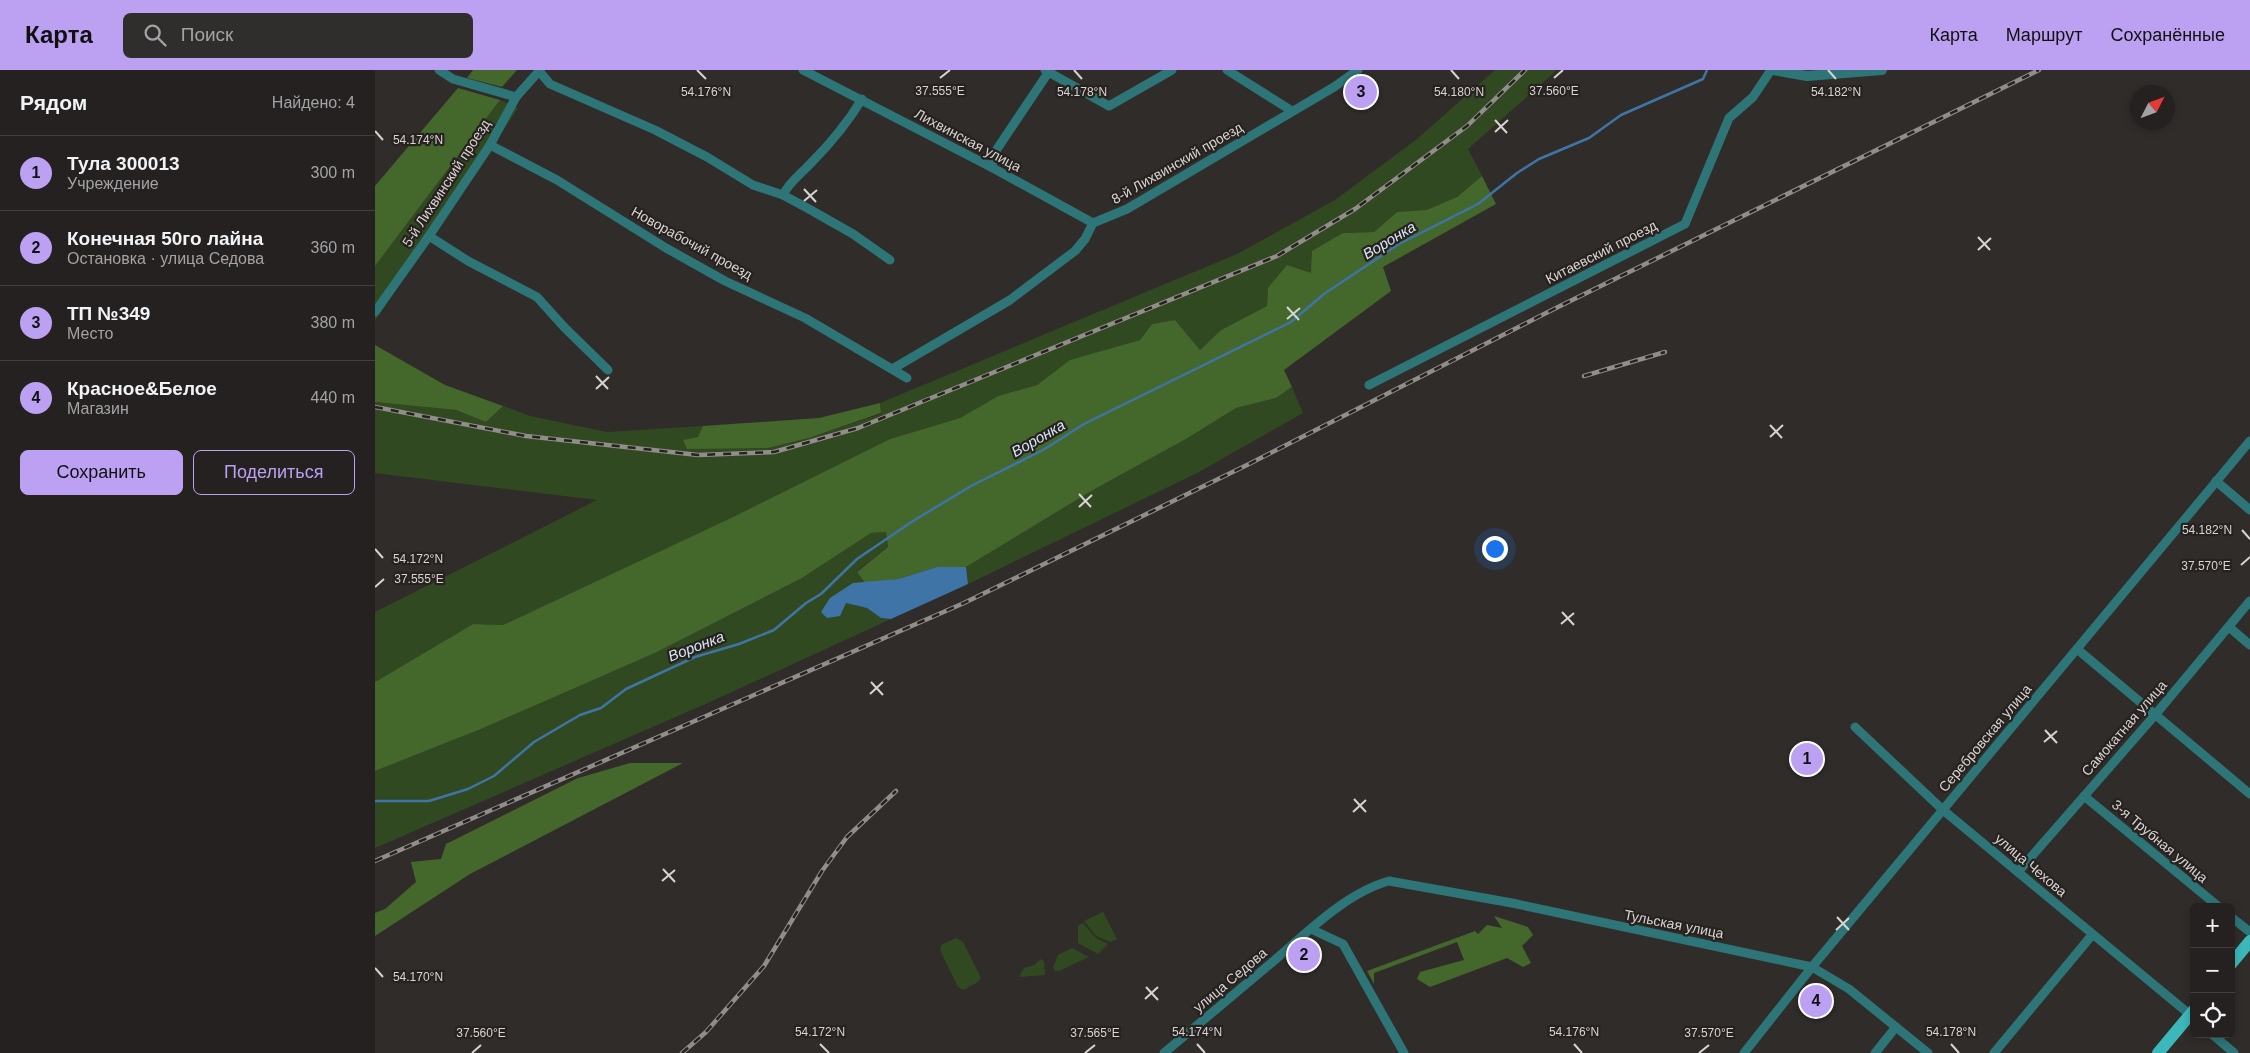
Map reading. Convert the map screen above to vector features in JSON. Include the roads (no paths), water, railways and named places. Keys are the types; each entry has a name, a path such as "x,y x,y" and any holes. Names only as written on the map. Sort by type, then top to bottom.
{"main road":[{"path":"2235,959 2250,942"},
{"path":"2159,1053 2190,1017"}],"street":[{"path":"439,70 453,79 517,97"},
{"path":"539,70 550,84 655,130 753,184 783,195 853,234 890,260"},
{"name":"5-й Лихвинский проезд","path":"375,312 490,145 517,97 539,70"},
{"name":"Лихвинская улица","path":"803,70 991,167 1093,224"},
{"path":"991,167 997,149 1048,71 1109,106 1172,70"},
{"path":"1227,70 1292,111"},
{"name":"8-й Лихвинский проезд","path":"1093,224 1127,209 1334,86 1357,70"},
{"name":"Китаевский проезд","path":"1369,385 1685,224 1729,118 1753,97 1772,70 1807,76 1882,70"},
{"path":"783,195 786,187 811,163 847,122 862,99"},
{"name":"Новорабочий проезд","path":"490,145 557,180 666,248 798,314 893,368 907,378"},
{"path":"893,368 1010,300 1041,278 1078,248 1093,224"},
{"path":"429,236 468,261 537,297 564,327 608,370"},
{"name":"Серебровская улица","path":"1744,1053 1812,967 2250,442"},
{"path":"2216,481 2250,510"},
{"name":"Самокатная улица","path":"2018,872 2155,715 2250,601"},
{"path":"2229,627 2250,645"},
{"path":"2077,649 2250,794"},
{"name":"улица Чехова","path":"1855,726 1943,810 2092,935 2190,1013"},
{"name":"3-я Трубная улица","path":"2084,796 2214,903"},
{"name":"Тульская улица","path":"1389,881 1504,902 1812,967 1849,989 1928,1053"},
{"name":"улица Седова","path":"1164,1053 1311,929 1358,894 1375,885 1389,881"},
{"path":"2235,920 2250,932"},
{"path":"1311,929 1343,944 1404,1053"},
{"path":"1994,1053 2092,935"},
{"path":"1875,1053 1896,1027"},
{"path":"2217,1038 2234,1053"}],"water":[{"path":"937,567 966,567 968,584 891,619 881,618 867,608 846,603 840,616 827,618 821,612 830,598 853,583 898,579"}],"waterway":[{"name":"Воронка","path":"375,801 429,801 468,789 494,776 534,742 580,715 601,708 626,689 695,657 739,644 774,630 806,603 821,594 857,559 913,521 971,486 1043,450 1084,424 1291,322 1324,294 1399,244 1478,204 1517,173 1539,159 1589,138 1621,115 1703,79 1707,70"}],"railway":[{"path":"375,407 526,436 698,455 774,452 858,428 1277,256 1355,209 1467,126 1525,70"},
{"path":"375,861 964,603 1247,465 1552,310 2039,70"},
{"path":"1584,376 1665,352"},
{"path":"682,1053 706,1032 764,966 822,871 847,837 896,791"}],"place":[{"name":"ТП №349","path":"1361,92"},
{"name":"Тула 300013","path":"1807,759"},
{"name":"Конечная 50го лайна","path":"1304,955"},
{"name":"Красное&Белое","path":"1816,1001"}]}
